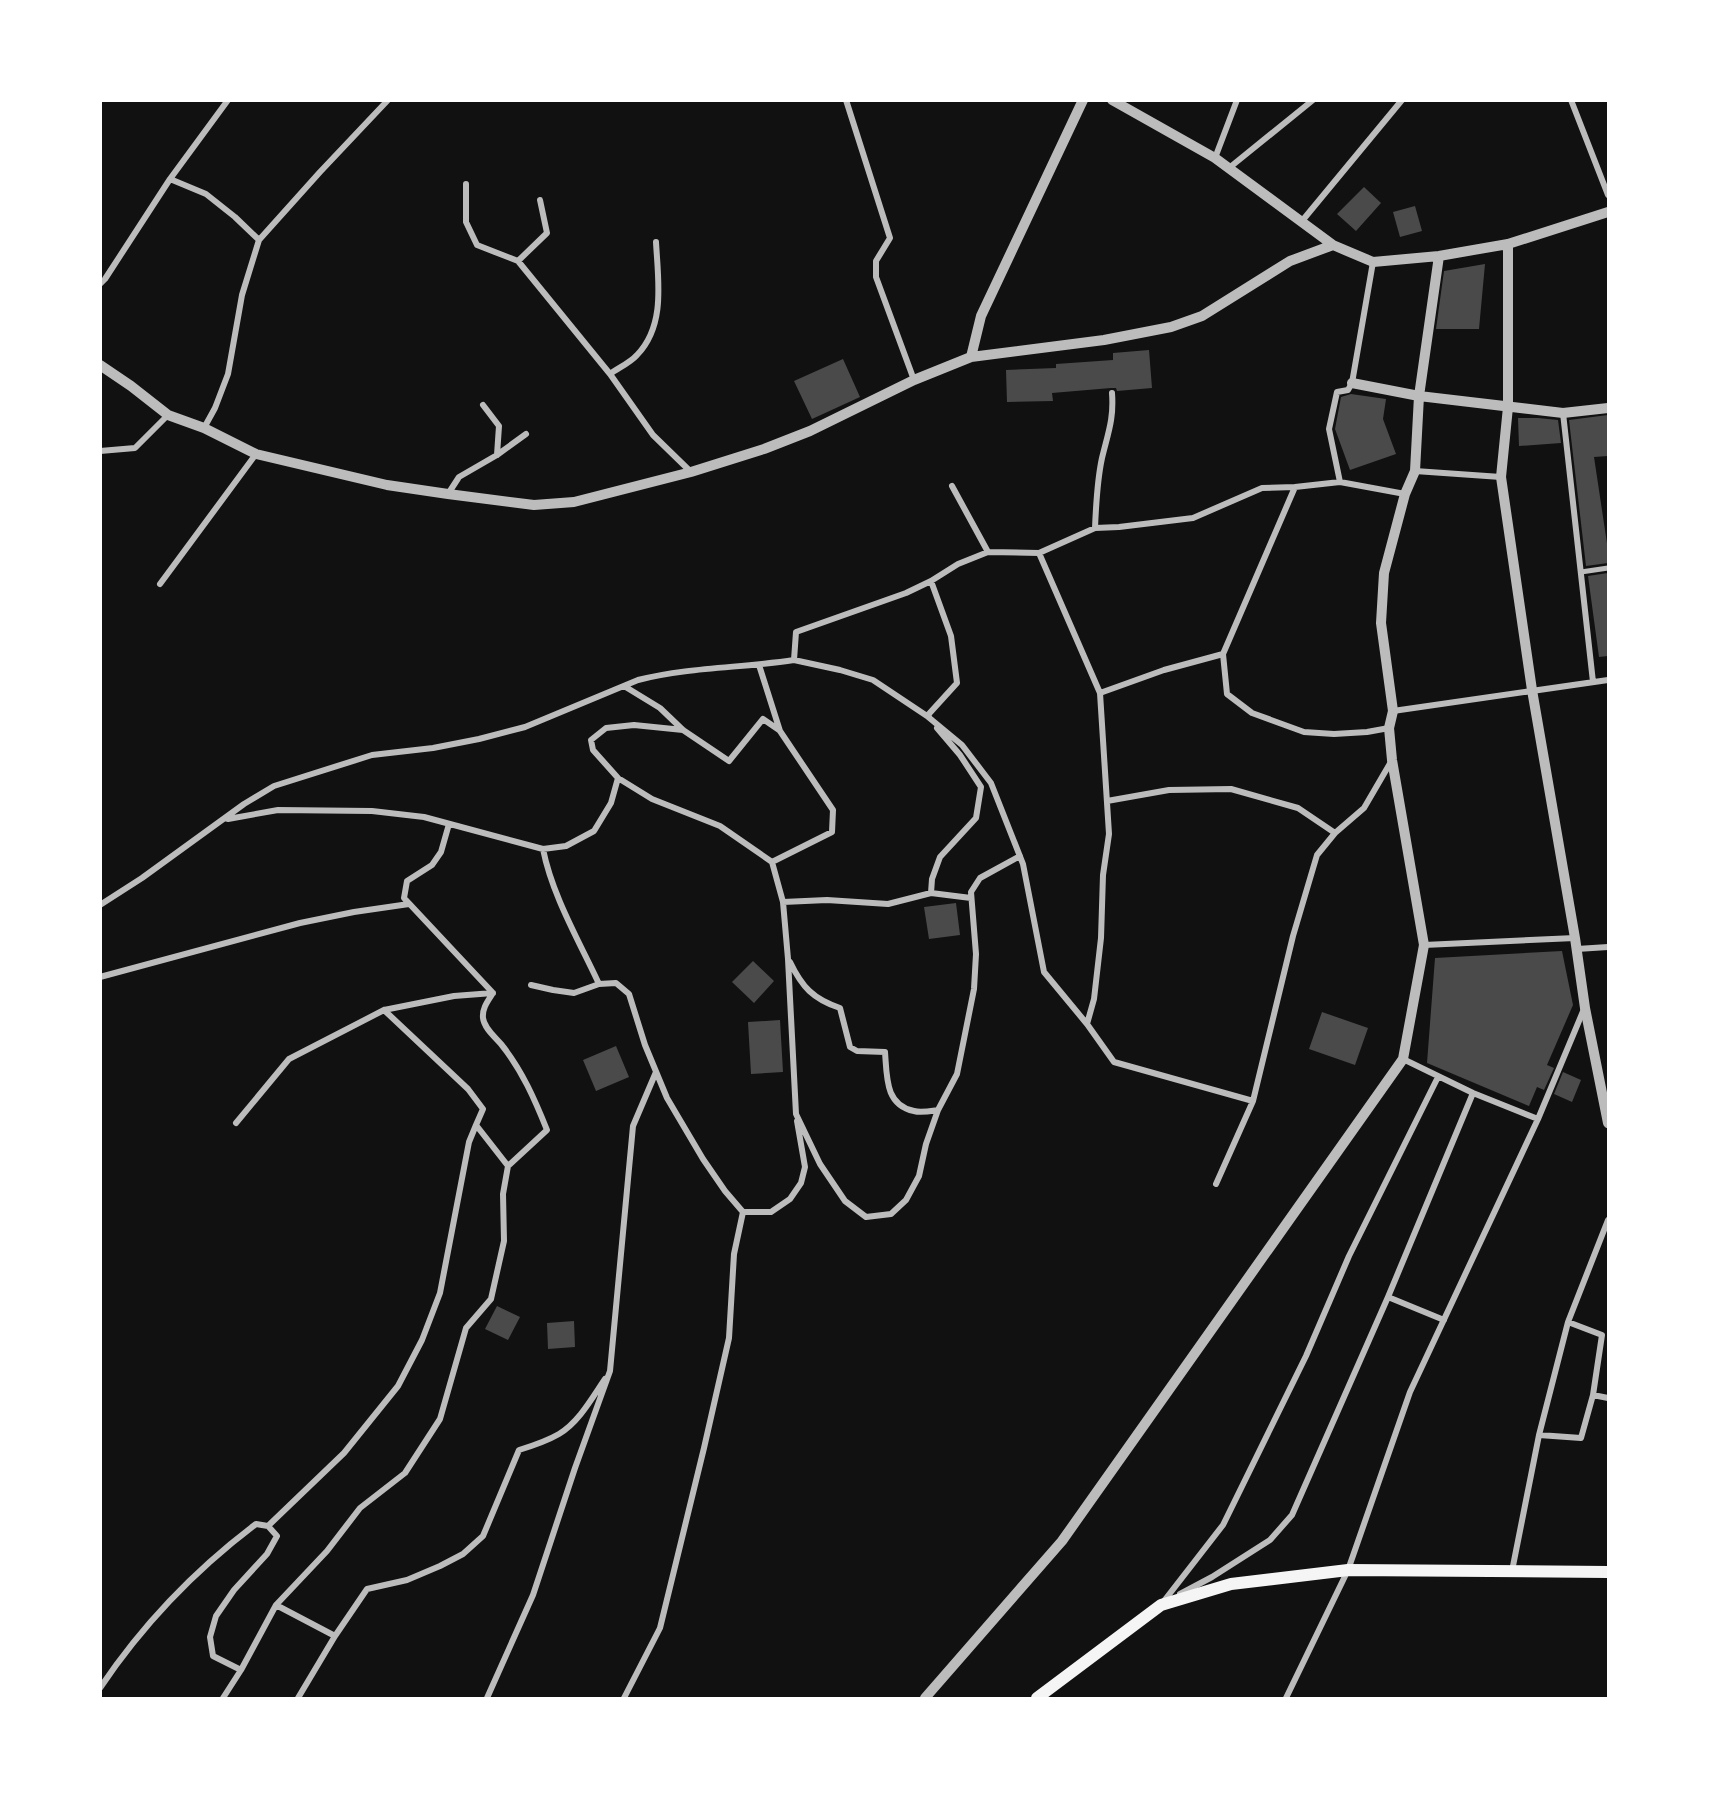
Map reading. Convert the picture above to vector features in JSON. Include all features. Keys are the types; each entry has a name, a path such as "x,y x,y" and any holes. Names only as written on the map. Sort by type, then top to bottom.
{"main road":[{"path":"1037,1698 1161,1605 1232,1584 1348,1570 1608,1572"}],"street":[{"path":"100,284 170,179 228,100"},
{"path":"204,428 215,408 228,374 242,295 259,240 388,100"},
{"path":"971,357 981,316 1083,100"},
{"path":"1112,100 1215,158 1333,245 1373,262 1439,256 1508,244 1608,212"},
{"path":"1215,158 1236,100"},
{"path":"1229,168 1313,100"},
{"path":"1302,220 1402,100"},
{"path":"1571,100 1608,195"},
{"path":"848,101 890,238 876,261 876,278 914,380"},
{"path":"170,179 206,194 259,240"},
{"path":"466,184 466,222 477,245 518,261 610,374 653,435 692,472"},
{"path":"518,261 547,233 540,200"},
{"path":"610,374 637,355 652,332 658,309 656,242"},
{"path":"1508,244 1508,407 1501,477 1532,690 1576,944 1584,1008 1608,1123"},
{"path":"100,365 168,415 204,428 256,454 387,485 534,505 574,502 692,472 764,449 810,431 914,380 971,357 1104,340 1171,327 1202,316 1290,261 1333,245"},
{"path":"925,1698 1062,1541 1403,1059 1424,945 1392,760 1389,729 1394,711 1381,623 1384,573 1405,494 1415,471 1419,396 1439,256"},
{"path":"1340,482 1329,429 1337,392 1348,390 1352,383 1373,262"},
{"path":"1352,383 1419,396 1563,413 1608,408"},
{"path":"1095,528 1096,490 1102,457 1111,429 1112,393"},
{"path":"483,405 499,426 497,455"},
{"path":"1563,413 1593,682"},
{"path":"100,452 135,448 168,415"},
{"path":"448,494 459,477 497,455 526,434"},
{"path":"160,584 256,454"},
{"path":"1415,471 1501,477"},
{"path":"794,660 796,632 906,592 931,581 958,564 988,552 1039,552 1095,528 1192,518 1262,488 1340,482 1405,494"},
{"path":"952,486 988,552"},
{"path":"1295,487 1223,654 1227,694 1252,713 1304,732 1334,734 1389,729"},
{"path":"1039,552 1100,693 1109,834 1103,875 1101,938 1094,999 1087,1024"},
{"path":"1581,572 1608,568"},
{"path":"927,716 957,684 951,636 931,581"},
{"path":"1100,693 1164,670 1223,654"},
{"path":"100,905 142,878 244,804 274,786 372,755 479,739 525,727 638,680 724,667 794,660 873,680 927,716 962,745 991,783 1023,864 1044,972 1087,1024 1114,1062 1253,1101"},
{"path":"759,665 780,731 833,810 832,832 772,862"},
{"path":"1394,711 1608,680"},
{"path":"624,686 660,708 683,730 729,761 763,719 780,731"},
{"path":"927,716 960,755 981,787 976,818 940,857 932,879 931,893"},
{"path":"531,985 574,993 599,984 616,984 629,994 645,1045 667,1098 725,1191 743,1212 771,1212 790,1199 801,1183 805,1167 796,1114 783,902 772,862 720,826 652,799 618,778 592,750 591,740 606,728 634,725 683,730"},
{"path":"1216,1184 1253,1101 1293,936 1317,855 1335,833 1364,808 1392,760"},
{"path":"225,819 278,810 372,811 424,817 543,849 566,846 594,831 611,803 618,778"},
{"path":"1107,801 1169,790 1231,789 1298,808 1335,833"},
{"path":"449,824 441,852 432,865 406,881 404,898 493,993"},
{"path":"543,849 550,877 599,984"},
{"path":"796,1114 820,1164 845,1201 867,1217 891,1214 906,1200 919,1176 926,1144 938,1110 957,1074 974,989 976,954 971,892 980,878 1020,856"},
{"path":"783,902 827,900 888,904 931,893 971,898"},
{"path":"100,977 300,923 409,904"},
{"path":"1424,945 1576,944 1608,947"},
{"path":"788,959 800,982 816,997 840,1008 850,1047 857,1051 885,1052 888,1086 894,1101 915,1112 938,1110"},
{"path":"236,1123 289,1059 384,1010 454,996 493,993"},
{"path":"223,1698 276,1605 327,1551 360,1508 405,1473 440,1419 466,1328 491,1299 504,1241 503,1194 508,1166 547,1130 536,1101 515,1062 483,1020 484,1008 493,993"},
{"path":"1286,1698 1348,1570 1410,1392 1538,1119 1584,1008"},
{"path":"268,1526 344,1453 398,1386 422,1340 440,1293 469,1142 483,1109 468,1089 384,1010"},
{"path":"1403,1059 1473,1093 1538,1119"},
{"path":"488,1698 533,1595 610,1371 633,1126 656,1072"},
{"path":"1161,1605 1223,1525 1306,1356 1349,1256 1438,1077"},
{"path":"1161,1605 1212,1577 1270,1540 1292,1515 1389,1297 1473,1093"},
{"path":"476,1125 508,1166"},
{"path":"624,1698 660,1628 729,1338 734,1254 743,1212"},
{"path":"1512,1571 1539,1435 1568,1322 1608,1220"},
{"path":"1389,1297 1444,1320"},
{"path":"1539,1435 1581,1438 1593,1395 1602,1335 1568,1322"},
{"path":"298,1698 335,1636 367,1589 407,1580 464,1554 483,1536 519,1450 561,1433 581,1413 610,1371"},
{"path":"1593,1395 1608,1398"},
{"path":"100,1689 122,1656 151,1620 192,1577 256,1524 268,1526 277,1536 267,1554 234,1590 216,1616 210,1637 213,1656 241,1670"},
{"path":"276,1605 335,1636"}],"building":[{"path":"1364,187 1381,203 1356,231 1337,214"},
{"path":"1415,206 1422,231 1400,237 1393,212"},
{"path":"1485,264 1479,329 1436,329 1444,271"},
{"path":"1149,350 1152,388 1117,391 1116,388 1111,388 1052,393 1053,401 1007,402 1006,370 1056,368 1056,364 1113,360 1113,353"},
{"path":"843,359 860,397 812,419 794,381"},
{"path":"1351,394 1386,399 1383,419 1396,454 1350,470 1335,429 1341,397"},
{"path":"1608,415 1608,456 1594,457 1608,563 1586,566 1569,420"},
{"path":"1518,418 1558,420 1561,443 1519,446"},
{"path":"1608,573 1608,656 1599,657 1588,576"},
{"path":"956,903 960,935 929,939 924,907"},
{"path":"1562,951 1573,1005 1547,1065 1554,1068 1544,1090 1537,1087 1529,1106 1427,1063 1435,958"},
{"path":"753,961 774,981 754,1003 732,982"},
{"path":"1322,1012 1368,1028 1355,1065 1309,1049"},
{"path":"780,1020 783,1072 751,1074 748,1022"},
{"path":"616,1046 629,1077 596,1091 583,1060"},
{"path":"1563,1072 1581,1080 1572,1102 1554,1094"},
{"path":"497,1306 520,1317 508,1340 485,1329"},
{"path":"574,1321 575,1347 548,1349 547,1323"}]}
